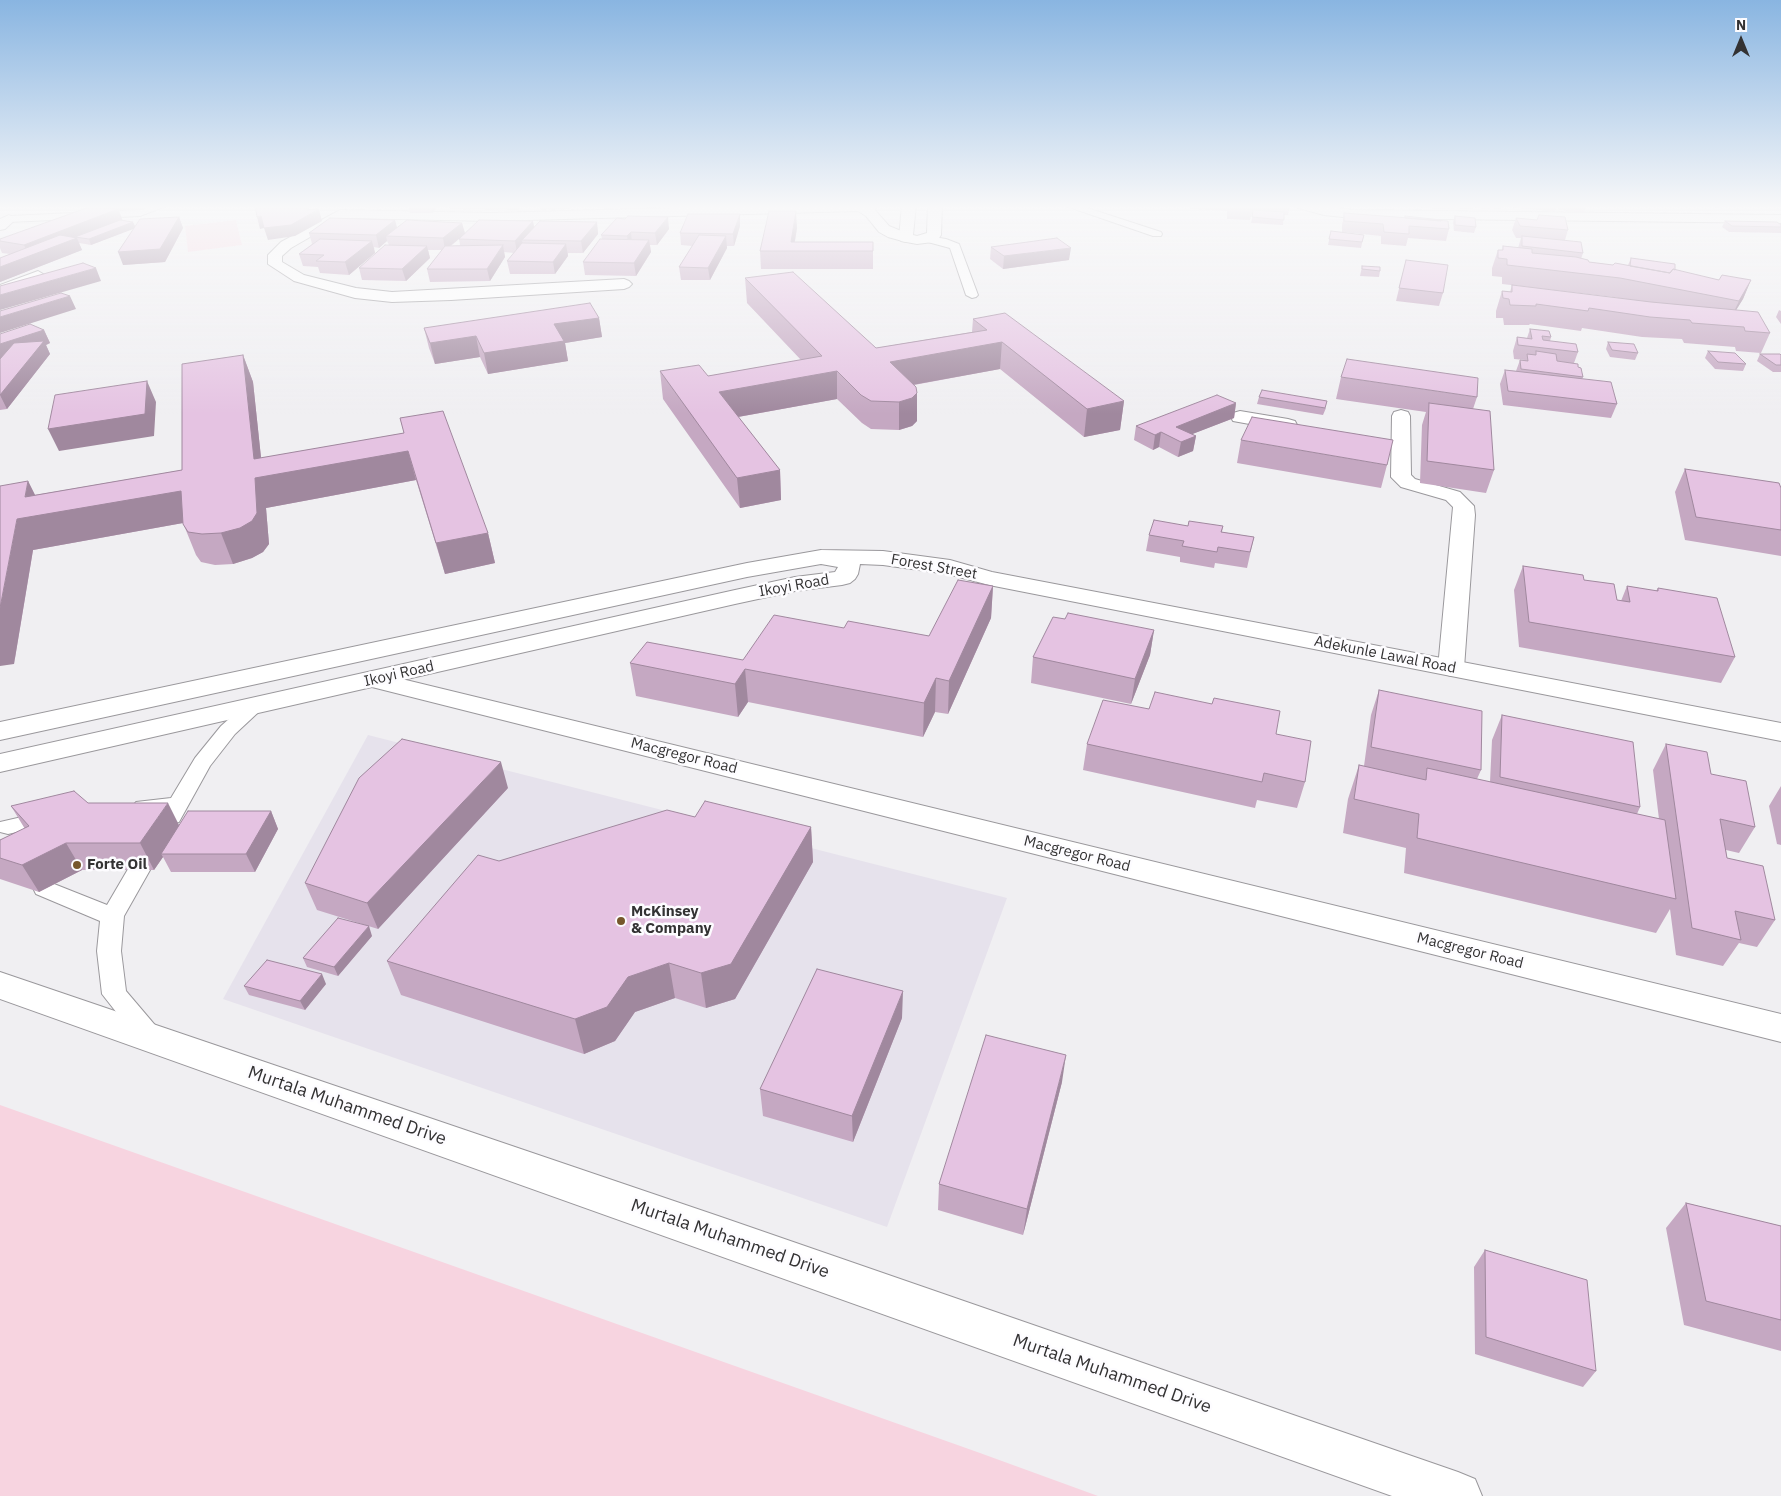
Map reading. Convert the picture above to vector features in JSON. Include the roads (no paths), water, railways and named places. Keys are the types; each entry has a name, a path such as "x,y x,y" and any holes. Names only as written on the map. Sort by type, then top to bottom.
{"street":[{"path":"294,275 299,278 355,293 392,296 451,295 624,284"},
{"path":"1401,416 1392,442 1404,480 1453,496 1463,506 1464,515 1451,668"},
{"path":"1240,417 1306,428"},
{"name":"Forest Street","path":"822,557 883,558 916,562 950,567 989,578"},
{"name":"Ikoyi Road","path":"0,731 738,572 822,557 848,563 849,571 842,578 795,584 744,595 0,763"},
{"name":"Forest Street","path":"842,578 900,574 989,578"},
{"name":"Adekunle Lawal Road","path":"989,578 1781,732"},
{"name":"Macgregor Road","path":"373,680 1781,1028"},
{"name":"Murtala Muhammed Drive","path":"0,985 722,1236 1458,1496"}],"lane":[{"path":"0,289 36,275"},
{"path":"965,275 972,295"},
{"path":"165,829 202,763 228,730 255,706"},
{"path":"124,808 177,805"},
{"path":"4,832 70,813"},
{"path":"139,870 112,916 108,951 114,994 151,1038"},
{"path":"44,888 112,916"}],"place":[{"name":"Forte Oil","path":"77,865"},
{"name":"McKinsey & Company","path":"621,921"}]}
